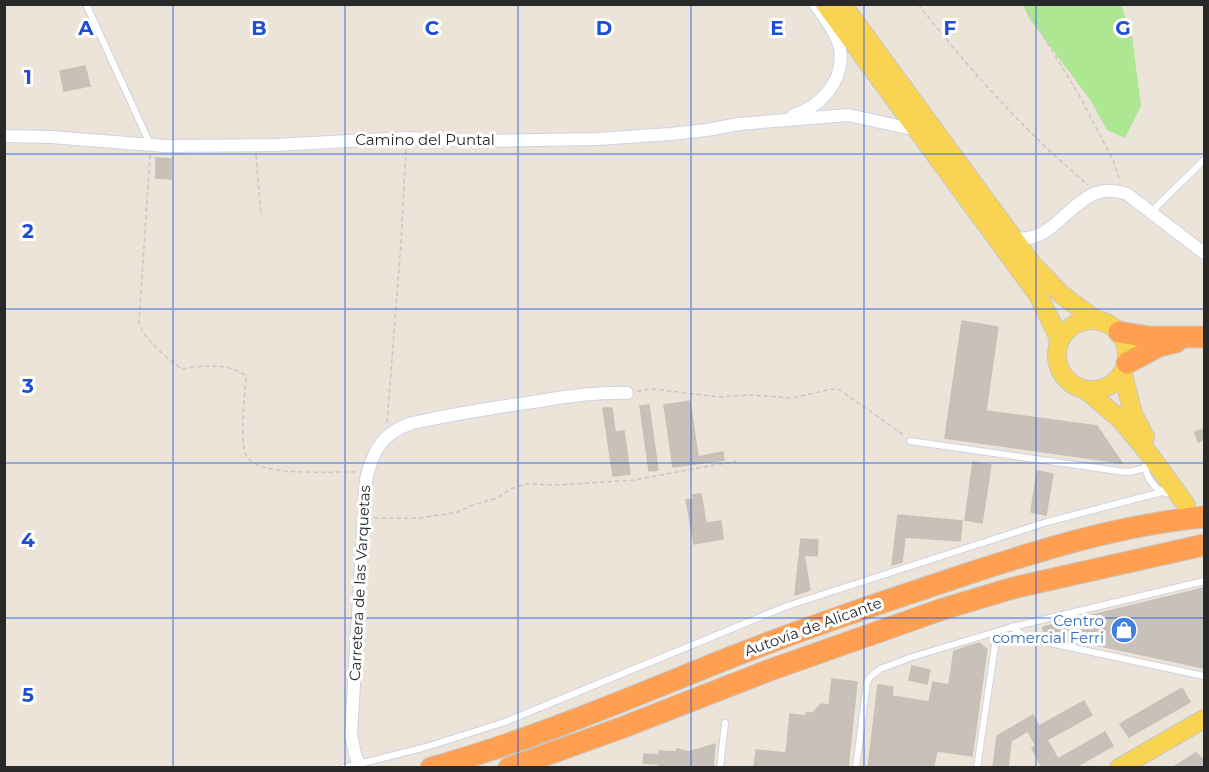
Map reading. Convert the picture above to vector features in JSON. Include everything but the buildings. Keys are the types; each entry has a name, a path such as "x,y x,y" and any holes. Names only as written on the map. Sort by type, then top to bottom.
{"highway":[{"path":"1119,332 1149,337 1204,337"},
{"path":"1125,369 1159,346 1204,337"},
{"name":"Autovía de Alicante","path":"431,768 472,757 553,728 861,609 1028,554 1187,506"},
{"name":"Autovía de Alicante","path":"509,768 621,728 770,670 943,609 1013,588 1204,545"},
{"path":"546,768 598,746 621,728"}],"main road":[{"path":"825,4 1038,295 1060,340"},
{"path":"842,4 1033,266 1062,295 1096,320"},
{"path":"1096,320 1104,322 1119,332 1125,341 1128,352 1125,369 1133,414 1187,506 1145,459 1121,420 1087,391 1067,381 1061,372 1057,361 1057,350 1060,340 1075,324 1096,320"},
{"path":"1087,391 1107,388 1116,382 1125,369"},
{"path":"1119,768 1204,721"},
{"path":"1142,768 1204,721"}],"street":[{"name":"Camino del Puntal","path":"774,120 808,109 820,100 835,81 839,70 840,48 815,4"},
{"name":"Camino del Puntal","path":"4,136 51,137 151,146 254,145 405,138 472,141 597,139 707,130 774,120 848,115 917,130"},
{"path":"1012,237 1025,240 1044,232 1087,195 1105,189 1127,194 1204,253"},
{"path":"1033,266 1035,250 1044,232"},
{"path":"386,436 399,427 412,423 494,407 610,392 627,393"},
{"name":"Carretera de las Varquetas","path":"360,764 356,758 351,735 363,519 367,473 375,453 386,436"}],"lane":[{"path":"86,4 151,146"},
{"path":"1151,212 1204,160"},
{"path":"910,441 1129,472 1145,459 1149,482 1142,496"},
{"path":"1149,482 1187,506"},
{"path":"343,768 426,747 505,722 787,606 1047,522 1142,496 1187,506"},
{"path":"856,768 867,682 874,673 912,657 1012,627 1204,581"},
{"path":"1012,627 1027,638 1204,676"},
{"path":"977,768 997,632"},
{"path":"720,768 725,723"}],"path":[{"path":"918,4 999,101 1043,146 1097,192"},
{"path":"1024,4 1079,94 1109,151 1119,174 1121,192"},
{"path":"386,436 402,243 405,138"},
{"path":"254,145 261,214"},
{"path":"151,146 140,329 155,346 182,369 197,366 235,369 246,376 243,444 248,459 256,466 293,471 367,473"},
{"path":"627,393 653,389 719,397 750,395 792,398 832,389 840,390 898,430 910,441"},
{"path":"363,519 420,518 458,512 497,498 525,484 560,485 633,480 736,461"}],"green space":[{"path":"1023,5 1121,5 1132,36 1141,106 1125,138 1107,130 1091,101 1029,18"}],"place":[{"name":"Centro comercial Ferri","path":"1124,630"}]}
